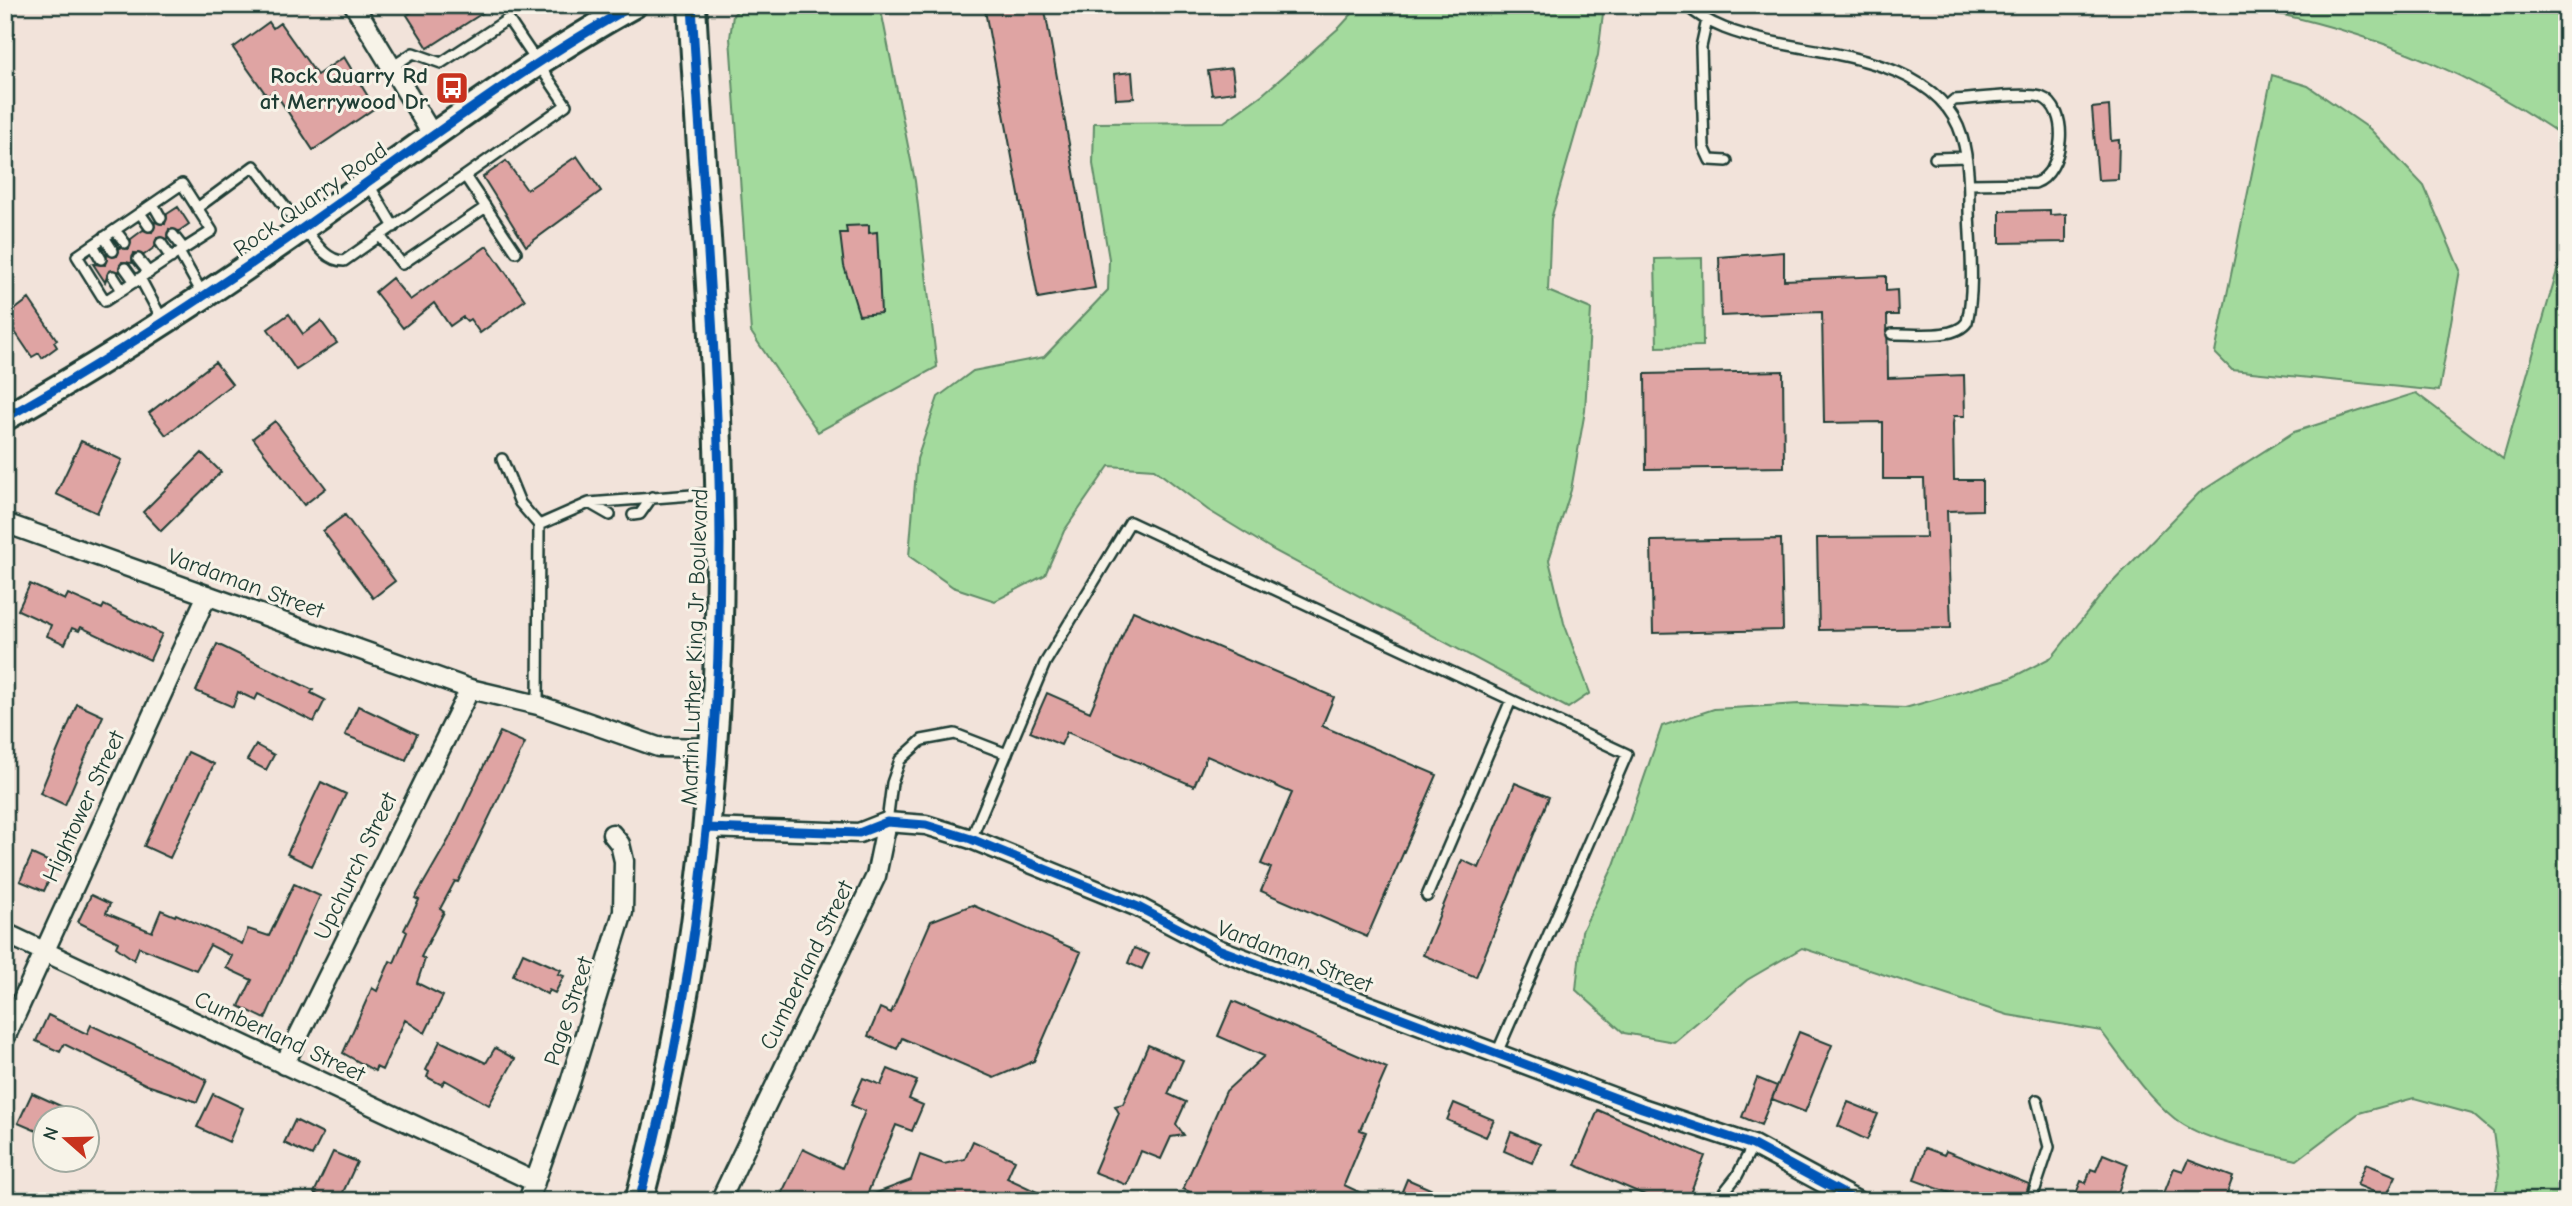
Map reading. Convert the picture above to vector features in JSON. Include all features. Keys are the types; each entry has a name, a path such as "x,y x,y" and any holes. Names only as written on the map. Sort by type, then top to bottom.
{"main road":[{"name":"Rock Quarry Road","path":"5,418 204,297 540,63 634,5"},
{"name":"Martin Luther King Jr Boulevard","path":"639,1201 668,1078 707,828 719,615 719,493 692,5"}],"street":[{"path":"354,5 433,136"},
{"name":"Vardaman Street","path":"5,523 470,689 538,705 659,747 713,748"},
{"name":"Hightower Street","path":"5,1038 207,595"},
{"name":"Upchurch Street","path":"284,1066 470,689"},
{"name":"Vardaman Street","path":"707,828 859,833 887,822 926,825 971,839 1138,906 1218,949 1753,1145 1857,1201"},
{"name":"Cumberland Street","path":"720,1201 876,876 887,822"},
{"name":"Page Street","path":"528,1201 590,1021 623,912 624,860 620,844 612,834"},
{"name":"Cumberland Street","path":"5,933 535,1182"}],"lane":[{"path":"1686,5 1707,20 1747,36 1884,66 1932,93 1946,107 1962,136 1969,184 1967,322 1963,327 1951,332 1892,334"},
{"path":"197,208 254,166 321,250 337,261 344,261 566,105 508,19 441,63 413,53 392,67"},
{"path":"1707,20 1701,47 1704,147 1710,160 1727,162"},
{"path":"1946,107 1954,100 2032,96 2048,101 2056,113 2059,155 2053,170 2045,179 2035,183 1969,184"},
{"path":"1936,158 1966,157"},
{"path":"465,176 516,252"},
{"path":"368,183 394,226"},
{"path":"182,184 197,208 212,231 105,301 77,256 182,184"},
{"path":"153,204 161,218"},
{"path":"380,236 402,264 485,206"},
{"path":"140,213 149,226"},
{"path":"115,230 125,243"},
{"path":"173,235 178,253 204,297"},
{"path":"104,237 113,251"},
{"path":"161,243 178,253"},
{"path":"93,245 102,259"},
{"path":"138,259 141,278 164,323"},
{"path":"125,268 141,278"},
{"path":"113,276 122,290"},
{"path":"502,459 520,503 539,525 538,705"},
{"path":"539,525 589,503 719,493"},
{"path":"633,515 640,513 652,497"},
{"path":"589,503 610,515"},
{"path":"971,839 1045,663 1130,522 1628,754 1497,1053"},
{"path":"1427,896 1511,700"},
{"path":"887,822 892,783 900,760 922,740 955,734 1007,754"},
{"path":"2031,1201 2049,1147 2038,1100"},
{"path":"1717,1201 1737,1176 1753,1145"}],"green space":[{"path":"743,5 880,5 915,181 937,367 818,432 751,332 730,38 733,15"},
{"path":"1360,5 1604,5 1598,55 1551,219 1548,291 1591,309 1585,411 1571,490 1549,560 1564,623 1590,693 1568,708 1275,551 1208,510 1154,469 1109,466 1064,531 1045,575 995,601 953,587 909,556 917,459 938,397 973,371 1044,357 1108,290 1109,259 1093,164 1094,123 1224,122 1263,94 1340,27"},
{"path":"2281,5 2567,5 2567,139 2465,78 2393,47 2318,23 2279,14"},
{"path":"2272,75 2308,86 2370,129 2424,186 2460,270 2439,391 2232,370 2215,353"},
{"path":"2567,236 2567,1201 2494,1201 2499,1174 2493,1132 2472,1114 2414,1098 2359,1113 2297,1160 2250,1149 2200,1133 2174,1118 2144,1088 2101,1031 2008,1015 1802,948 1747,980 1674,1042 1624,1033 1576,990 1582,931 1614,865 1662,726 1714,709 1799,704 1905,708 2011,678 2052,657 2107,588 2199,493 2294,432 2416,393 2503,459"},
{"path":"1702,258 1703,346 1657,347 1655,259"}],"building":[{"path":"423,5 495,5 428,48 407,15"},
{"path":"984,5 1044,5 1095,288 1038,298"},
{"path":"269,22 273,28 280,23 317,75 344,57 375,108 313,150 274,91 267,96 233,48"},
{"path":"1232,68 1235,92 1212,95 1208,71"},
{"path":"1132,72 1134,98 1116,99 1114,74"},
{"path":"2109,106 2111,141 2119,140 2118,179 2098,180 2092,108"},
{"path":"577,156 601,191 526,246 483,177 506,161 527,190"},
{"path":"178,207 189,224 179,231 169,229 167,239 157,238 155,247 144,255 134,253 132,263 122,262 119,272 109,271 105,282 93,264 105,265 107,255 117,256 119,247 129,249 131,239 143,230 152,232 155,222 165,224 167,214"},
{"path":"2050,210 2050,215 2066,214 2066,242 2000,243 2000,211"},
{"path":"869,225 869,233 877,232 881,313 859,315 844,266 840,233 847,233 846,226"},
{"path":"487,246 525,300 480,333 470,319 467,321 463,317 450,326 434,303 403,328 375,292 392,278 410,300"},
{"path":"1784,252 1784,280 1886,276 1886,291 1897,290 1898,315 1887,315 1888,378 1964,375 1965,416 1954,416 1953,424 1954,480 1982,480 1982,510 1947,511 1951,628 1819,630 1817,538 1926,537 1924,479 1883,479 1883,422 1824,423 1822,312 1721,316 1719,257"},
{"path":"29,299 57,340 54,342 57,347 42,358 39,353 32,357 5,317"},
{"path":"289,314 303,334 321,321 337,343 296,370 268,329"},
{"path":"215,362 232,384 166,435 149,413"},
{"path":"1783,371 1784,467 1646,469 1645,374"},
{"path":"275,421 326,488 304,505 253,438"},
{"path":"81,441 122,460 97,513 56,494"},
{"path":"202,453 221,472 161,531 143,512"},
{"path":"345,515 395,581 373,598 323,531"},
{"path":"1781,539 1783,630 1653,633 1651,541"},
{"path":"30,584 65,600 68,594 102,609 104,605 162,634 150,660 81,627 79,631 72,628 65,644 47,636 51,625 18,610"},
{"path":"1133,611 1334,697 1322,726 1437,775 1367,937 1261,891 1271,868 1261,864 1292,793 1207,756 1194,786 1067,732 1061,745 1030,732 1047,693 1090,712"},
{"path":"217,644 313,690 311,693 325,700 314,722 258,694 255,700 238,692 233,707 196,691"},
{"path":"77,704 103,716 65,805 40,793"},
{"path":"358,706 417,734 406,760 345,735"},
{"path":"500,732 525,743 458,882 455,881 440,909 444,912 421,957 425,959 417,983 443,996 425,1033 405,1020 382,1070 376,1067 375,1071 343,1053 372,988 377,991 390,961 394,963 407,932 404,930 419,900 415,898 449,839"},
{"path":"256,745 274,755 266,770 247,760"},
{"path":"188,752 214,764 170,858 144,846"},
{"path":"321,782 346,794 312,866 287,854"},
{"path":"1515,783 1549,797 1476,977 1423,955 1462,860 1479,868"},
{"path":"32,854 56,865 44,891 20,881"},
{"path":"294,884 320,896 265,1019 239,1006 252,980 226,968 232,956 210,945 196,970 139,947 134,960 116,947 118,942 78,922 91,895 110,904 106,913 152,932 161,910 175,916 176,914 242,944 248,929 269,936"},
{"path":"972,905 1081,952 1034,1061 994,1078 902,1038 897,1049 868,1036 880,1008 891,1013 931,921"},
{"path":"1134,948 1149,954 1142,969 1128,963"},
{"path":"523,953 561,970 558,974 564,976 555,993 549,990 547,994 513,975"},
{"path":"1233,1001 1387,1068 1360,1130 1366,1132 1344,1185 1378,1201 1210,1201 1183,1189 1226,1091 1264,1056 1218,1036"},
{"path":"48,1015 87,1034 91,1025 207,1080 197,1102 147,1085 64,1044 60,1052 36,1041"},
{"path":"1799,1032 1832,1045 1805,1112 1772,1099"},
{"path":"440,1041 486,1063 495,1048 515,1059 489,1105 445,1080 442,1085 427,1077 429,1072 426,1070"},
{"path":"1148,1045 1183,1060 1168,1094 1186,1102 1176,1124 1184,1135 1171,1137 1161,1159 1141,1151 1127,1185 1094,1172 1119,1113 1115,1106 1123,1104"},
{"path":"888,1069 917,1081 909,1099 923,1105 912,1131 896,1125 866,1197 911,1180 920,1155 944,1164 965,1159 973,1141 1015,1160 1007,1178 1056,1201 778,1201 803,1149 842,1168 865,1111 851,1105 863,1078 881,1085"},
{"path":"1757,1078 1777,1086 1761,1125 1742,1117"},
{"path":"32,1093 56,1104 32,1104 32,1129 18,1123"},
{"path":"213,1094 243,1108 229,1142 197,1127"},
{"path":"1848,1102 1878,1114 1867,1140 1838,1126"},
{"path":"1454,1103 1494,1120 1486,1137 1447,1120"},
{"path":"1598,1110 1705,1156 1687,1201 1659,1201 1575,1165"},
{"path":"295,1120 323,1134 312,1156 284,1143"},
{"path":"1511,1132 1540,1144 1532,1163 1504,1151"},
{"path":"1925,1148 1944,1155 1946,1151 2029,1184 2024,1201 1972,1201 1914,1180"},
{"path":"333,1152 357,1162 339,1201 330,1201 314,1193"},
{"path":"2103,1154 2128,1164 2115,1201 2073,1201 2081,1181 2086,1183 2091,1169 2096,1171"},
{"path":"2188,1160 2233,1177 2224,1201 2177,1201 2163,1196 2174,1168 2183,1171"},
{"path":"2366,1164 2396,1176 2386,1197 2357,1185"},
{"path":"1407,1179 1458,1201 1398,1201"}],"cycle path":[{"path":"5,418 190,305 499,89 565,45 634,5"},
{"path":"639,1201 676,1039 690,957 710,791 716,709 719,476 692,5"},
{"path":"707,828 859,833 887,822 926,825 971,839 1138,907 1218,949 1642,1108 1753,1145 1857,1201"}],"place":[{"name":"Rock Quarry Rd at Merrywood Dr","path":"452,88"}]}
